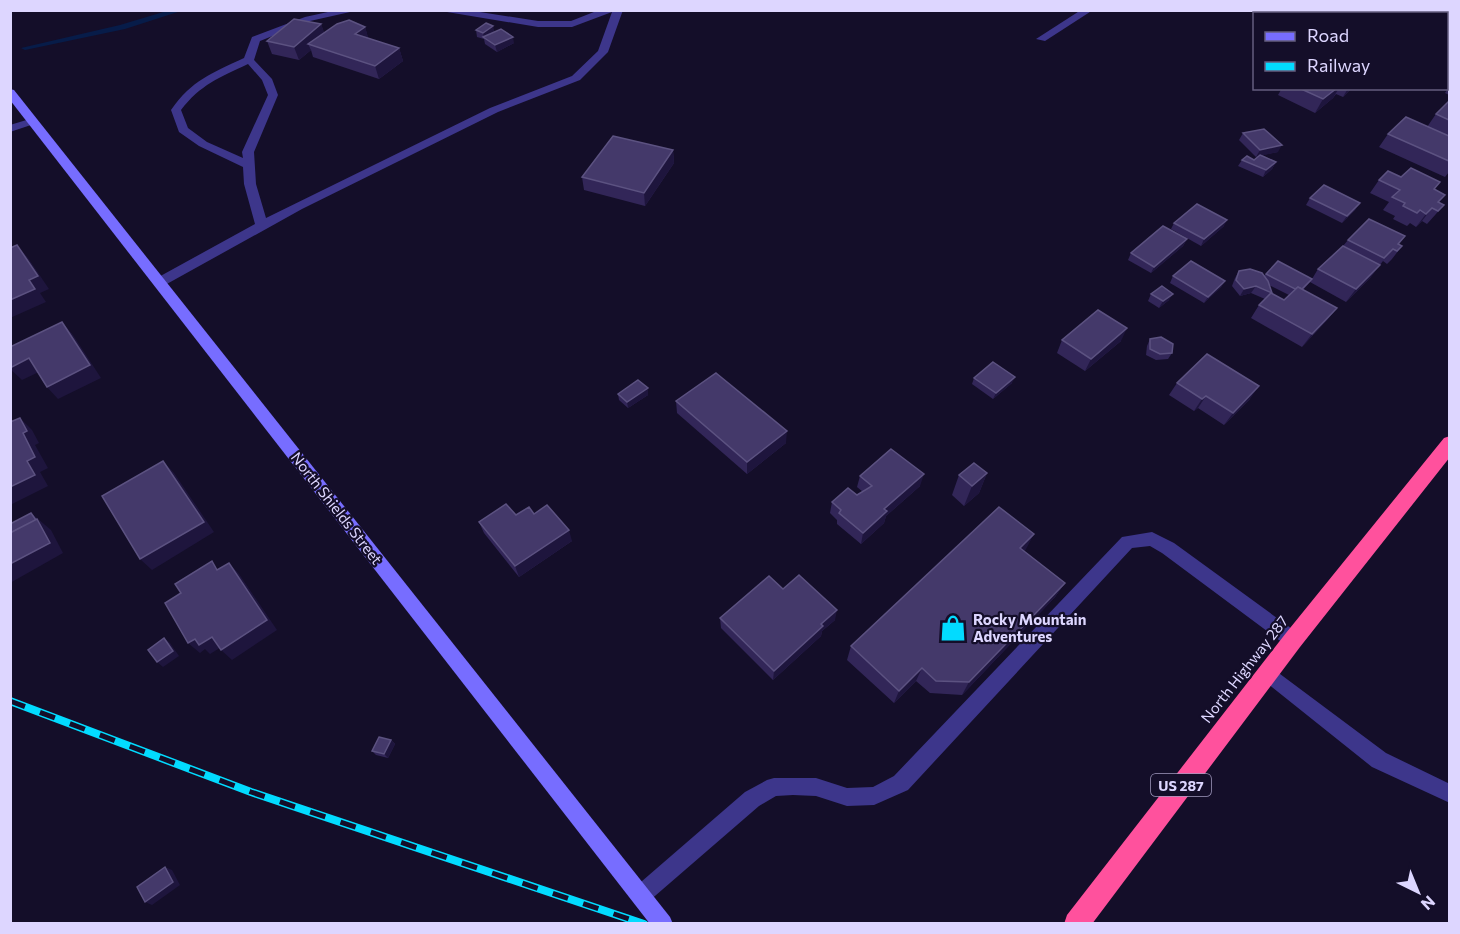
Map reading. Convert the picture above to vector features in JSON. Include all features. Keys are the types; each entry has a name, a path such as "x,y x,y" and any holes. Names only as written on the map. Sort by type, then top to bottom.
{"highway":[{"name":"North Highway 287","path":"1076,924 1293,640 1449,443"}],"main road":[{"name":"North Shields Street","path":"10,92 663,924"}],"lane":[{"path":"249,165 203,144 183,130 176,110 190,91 214,76 249,60 256,39 308,19 355,10"},
{"path":"439,10 538,24 572,24 609,10"},
{"path":"160,282 298,206 494,110 576,78 603,52 618,10"},
{"path":"1041,39 1089,10"},
{"path":"249,60 267,79 273,95 248,152 250,184 262,226"},
{"path":"10,129 33,121"},
{"path":"641,895 752,798 774,787 816,787 847,797 874,796 901,783 1128,542 1152,539 1168,548 1293,640"},
{"path":"1268,673 1379,760 1449,794"}],"building":[{"path":"1416,10 1432,10 1430,12"},
{"path":"294,19 321,24 294,47 267,41"},
{"path":"349,20 365,27 355,34 399,48 375,66 308,44 337,24"},
{"path":"486,23 493,26 483,33 476,30"},
{"path":"501,29 513,37 495,45 483,37"},
{"path":"1303,90 1334,90 1323,99"},
{"path":"1449,101 1449,120 1436,114"},
{"path":"1406,117 1449,136 1449,161 1388,134"},
{"path":"1264,129 1282,145 1260,150 1243,133"},
{"path":"613,136 673,150 644,193 582,177"},
{"path":"1260,155 1276,162 1266,170 1242,160 1247,156 1254,160"},
{"path":"1411,168 1440,182 1434,189 1445,195 1438,202 1444,205 1438,211 1432,208 1426,214 1420,210 1417,213 1403,206 1405,203 1392,197 1400,190 1379,180 1388,171 1401,177"},
{"path":"1324,185 1360,203 1347,216 1310,198"},
{"path":"1197,204 1227,220 1204,239 1174,223"},
{"path":"1369,219 1405,236 1398,244 1402,246 1397,251 1393,249 1384,258 1348,240"},
{"path":"1163,226 1187,239 1154,267 1131,253"},
{"path":"17,245 38,276 29,280 35,289 10,300 10,248"},
{"path":"1343,246 1380,265 1356,289 1318,269"},
{"path":"1191,261 1225,281 1208,297 1173,276"},
{"path":"1278,261 1312,279 1302,289 1298,287 1295,289 1266,274"},
{"path":"1250,269 1262,273 1272,293 1256,286 1244,289 1236,280 1239,271"},
{"path":"1162,286 1173,294 1163,301 1151,294"},
{"path":"1298,287 1337,308 1312,334 1259,305 1271,293 1284,300"},
{"path":"1098,310 1127,328 1091,359 1062,340"},
{"path":"62,322 90,365 47,387 29,358 10,368 10,347"},
{"path":"1161,337 1173,344 1172,353 1160,354 1150,349 1150,339"},
{"path":"1207,354 1259,386 1233,413 1206,396 1202,399 1177,383"},
{"path":"993,362 1015,377 996,393 974,378"},
{"path":"716,373 787,431 747,462 676,401"},
{"path":"638,380 648,388 627,402 618,394"},
{"path":"20,418 27,431 23,433 35,457 27,461 35,475 10,487 10,422"},
{"path":"891,449 924,474 884,509 887,511 863,533 839,513 841,510 832,502 848,488 857,495 872,486 860,476"},
{"path":"163,461 204,522 140,559 102,496"},
{"path":"974,463 987,473 972,486 959,475"},
{"path":"506,504 516,515 529,507 534,514 547,505 569,530 515,566 479,522"},
{"name":"Rocky Mountain Adventures","path":"999,507 1034,534 1020,548 1065,583 969,682 936,681 922,668 899,691 851,646"},
{"path":"31,513 36,520 10,533 10,524"},
{"path":"37,519 50,543 10,564 10,533"},
{"path":"212,561 217,570 229,563 267,620 221,650 212,637 199,645 195,639 188,643 165,603 181,593 175,584"},
{"path":"799,575 837,610 774,671 720,618 769,576 783,589"},
{"path":"164,638 173,651 157,662 148,650"},
{"path":"379,737 391,740 384,754 372,751"},
{"path":"165,867 173,882 145,902 137,887"}],"waterway":[{"path":"25,48 122,27 180,10"}],"railway":[{"path":"10,701 251,792 644,924"}],"place":[{"name":"Rocky Mountain Adventures","path":"953,628"}]}
